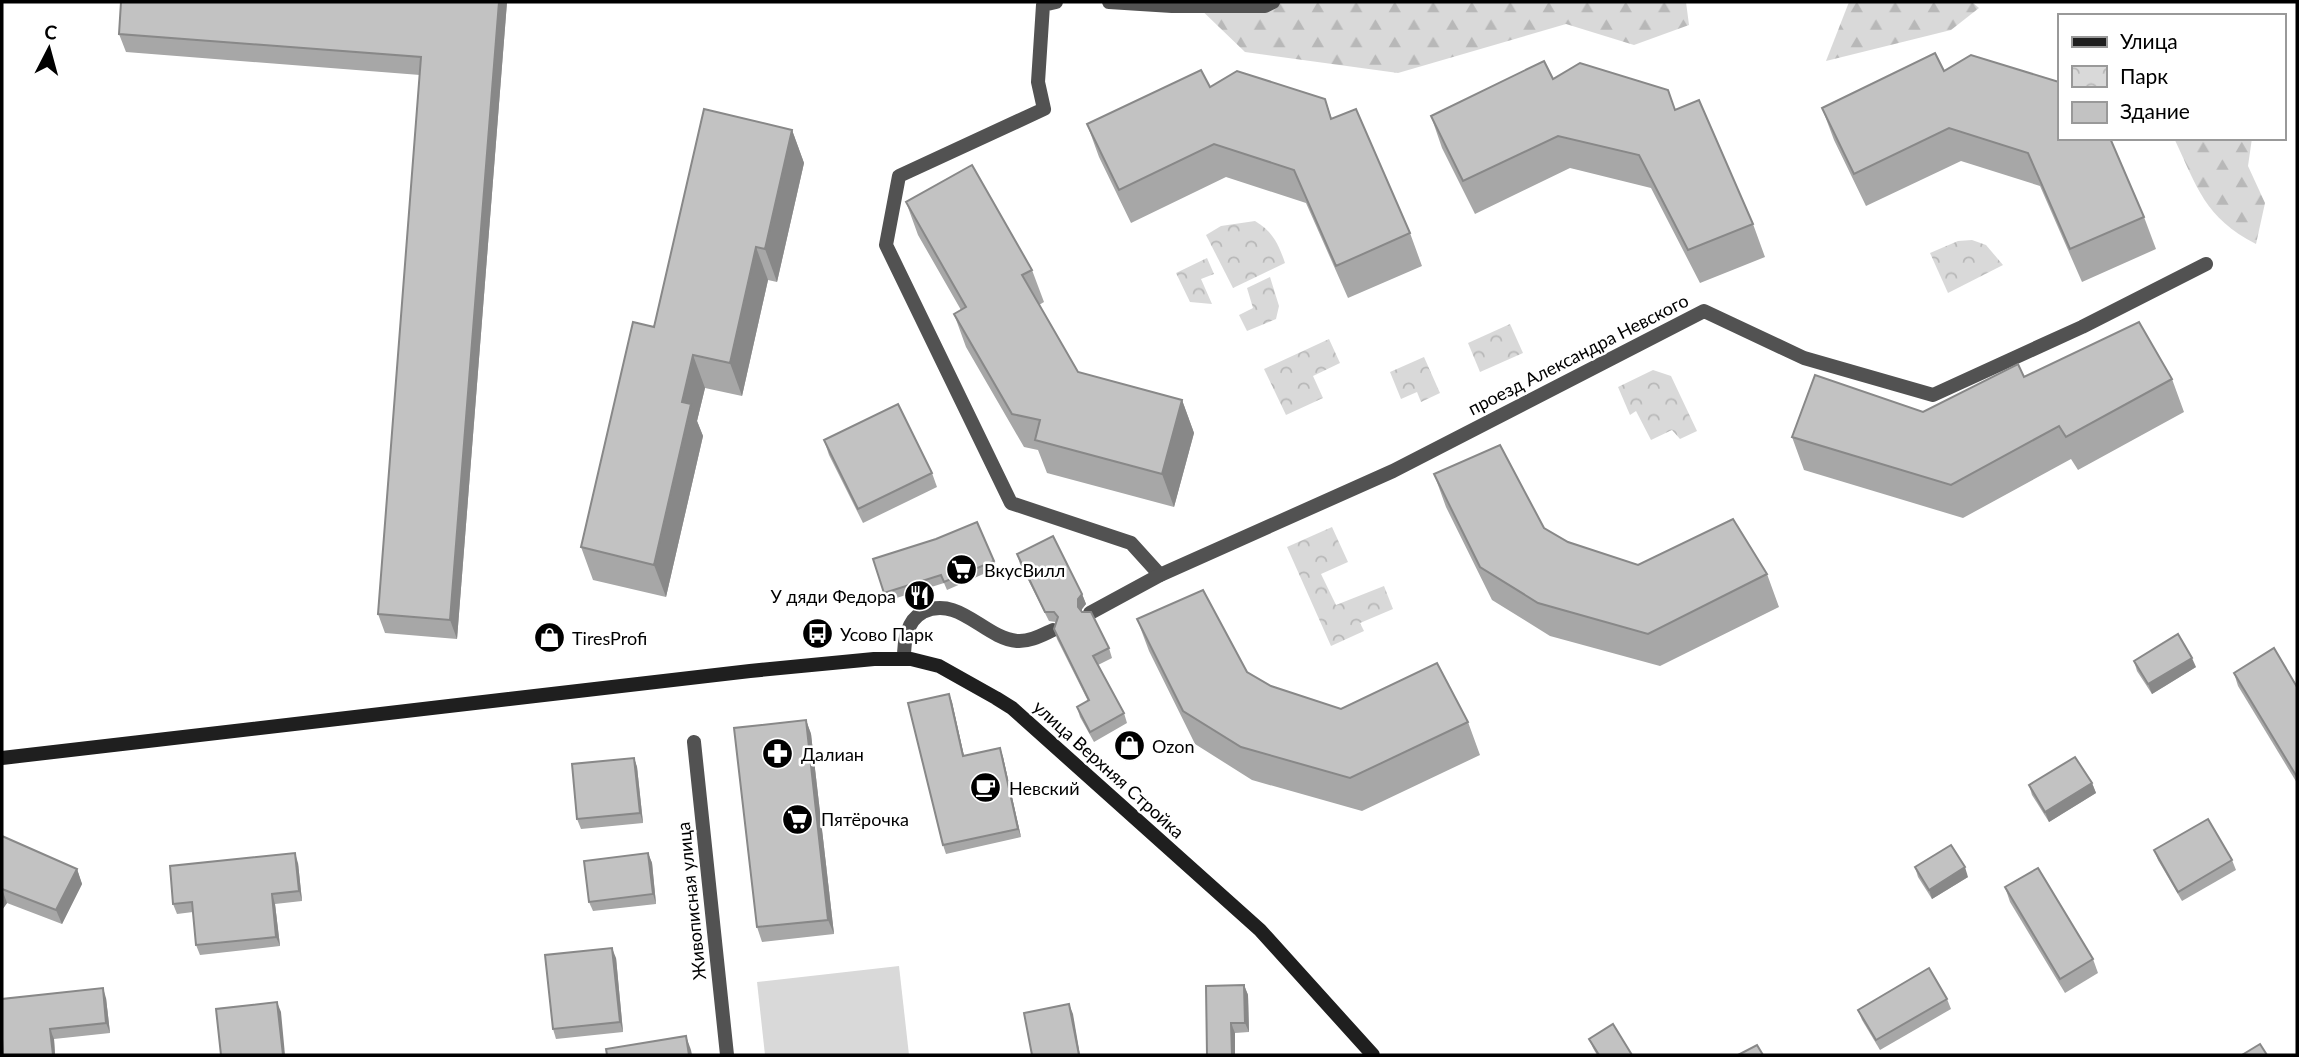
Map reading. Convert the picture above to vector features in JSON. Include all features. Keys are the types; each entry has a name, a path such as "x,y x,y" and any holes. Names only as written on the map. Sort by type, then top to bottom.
{"street":[{"path":"1056,2 1043,5 1038,82 1044,109 899,176 886,245 1011,503 1131,543 1160,575"},
{"path":"1109,2 1172,6 1265,6 1273,2"},
{"name":"проезд Александра Невского","path":"1090,613 1160,575 1244,540 1393,471 1704,312 1804,358 1933,395 2082,327 2206,264"},
{"path":"904,659 909,628 917,616 930,609 945,608 963,614 996,634 1018,641 1039,637 1053,630"},
{"name":"улица Верхняя Стройка","path":"2,758 750,671 904,659 939,666 1012,708 1260,930 1373,1055"},
{"name":"Живописная улица","path":"694,742 727,1055"}],"green space":[{"path":"1193,2 1686,2 1689,25 1634,45 1566,24 1398,73 1245,52"},
{"path":"1849,2 1972,2 1979,8 1951,30 1826,61"},
{"path":"2175,140 2252,140 2248,166 2265,203 2256,244 2225,223 2204,200"},
{"path":"1255,221 1274,239 1285,263 1233,288 1206,235 1221,226"},
{"path":"1972,240 1986,245 2003,265 1948,293 1930,253 1958,241"},
{"path":"1207,258 1214,274 1201,279 1212,304 1190,302 1176,273"},
{"path":"1270,277 1279,306 1276,319 1247,331 1239,315 1253,308 1247,288"},
{"path":"1510,324 1523,353 1480,372 1468,343"},
{"path":"1329,339 1340,363 1313,376 1323,398 1286,415 1264,369"},
{"path":"1424,357 1440,393 1421,402 1417,392 1401,399 1390,372"},
{"path":"1653,370 1671,376 1697,431 1680,439 1672,430 1651,440 1636,411 1630,415 1618,387"},
{"path":"1332,527 1348,562 1321,574 1336,605 1384,586 1393,609 1360,623 1364,631 1331,646 1287,547"},
{"path":"899,966 909,1055 765,1055 757,982"}],"building":[{"path":"121,2 499,2 450,620 378,614 421,57 119,34"},
{"path":"1935,53 1944,71 1971,55 2058,82 2058,140 2111,140 2144,217 2070,249 2028,153 1949,128 1854,174 1822,108"},
{"path":"1544,61 1553,79 1580,63 1668,90 1675,110 1699,100 1753,224 1688,250 1639,155 1558,136 1463,181 1431,116"},
{"path":"1201,70 1210,87 1237,71 1325,99 1331,119 1356,109 1410,233 1336,266 1294,170 1214,144 1119,190 1087,124"},
{"path":"704,109 792,130 765,249 756,247 730,363 693,355 682,402 691,404 654,565 581,547 633,322 654,327"},
{"path":"972,165 1032,270 1022,275 1078,372 1182,400 1162,474 1035,440 1040,420 1012,414 954,314 966,307 906,202"},
{"path":"2139,322 2172,379 2066,437 2059,426 1951,485 1792,437 1815,375 1923,412 2018,364 2024,377"},
{"path":"898,404 932,473 858,509 824,440"},
{"path":"1500,445 1544,528 1568,542 1638,565 1733,519 1767,574 1648,634 1538,603 1480,567 1434,474"},
{"path":"977,522 994,561 944,582 941,575 884,593 873,559 936,539"},
{"path":"1053,536 1082,594 1078,599 1078,607 1082,612 1091,612 1109,648 1093,656 1124,713 1090,732 1077,707 1089,700 1054,629 1058,617 1054,612 1045,612 1017,554"},
{"path":"1203,590 1247,672 1271,686 1341,709 1437,663 1468,722 1350,778 1241,747 1183,711 1137,619"},
{"path":"2178,634 2192,658 2148,684 2134,661"},
{"path":"2274,648 2297,687 2297,777 2234,673"},
{"path":"949,694 963,756 1000,748 1018,829 943,845 908,703"},
{"path":"806,720 828,920 757,927 734,728"},
{"path":"2075,757 2092,783 2045,812 2029,785"},
{"path":"634,758 640,813 577,819 572,764"},
{"path":"2208,819 2232,860 2178,892 2154,850"},
{"path":"2,836 77,869 56,910 2,889"},
{"path":"1951,845 1965,867 1929,890 1915,867"},
{"path":"295,853 299,891 272,894 276,937 196,945 192,902 173,904 170,866"},
{"path":"648,853 653,894 589,902 584,861"},
{"path":"2038,868 2093,959 2060,979 2005,887"},
{"path":"612,948 620,1022 553,1029 545,955"},
{"path":"1929,968 1947,999 1876,1040 1858,1010"},
{"path":"1244,985 1245,1023 1231,1023 1232,1055 1207,1055 1206,986"},
{"path":"103,988 106,1023 50,1029 53,1055 3,1055 2,999"},
{"path":"277,1002 283,1055 221,1055 216,1009"},
{"path":"1069,1004 1079,1055 1032,1055 1024,1013"},
{"path":"1613,1024 1632,1055 1599,1055 1589,1039"},
{"path":"686,1036 689,1055 607,1055 606,1049"},
{"path":"2260,1044 2267,1055 2242,1055"},
{"path":"1757,1045 1763,1055 1738,1055"}],"place":[{"name":"ВкусВилл","path":"961,570"},
{"name":"У дяди Федора","path":"919,596"},
{"name":"Усово Парк","path":"817,634"},
{"name":"TiresProfi","path":"549,638"},
{"name":"Ozon","path":"1129,746"},
{"name":"Далиан","path":"778,754"},
{"name":"Невский","path":"986,788"},
{"name":"Пятёрочка","path":"798,819"}]}
